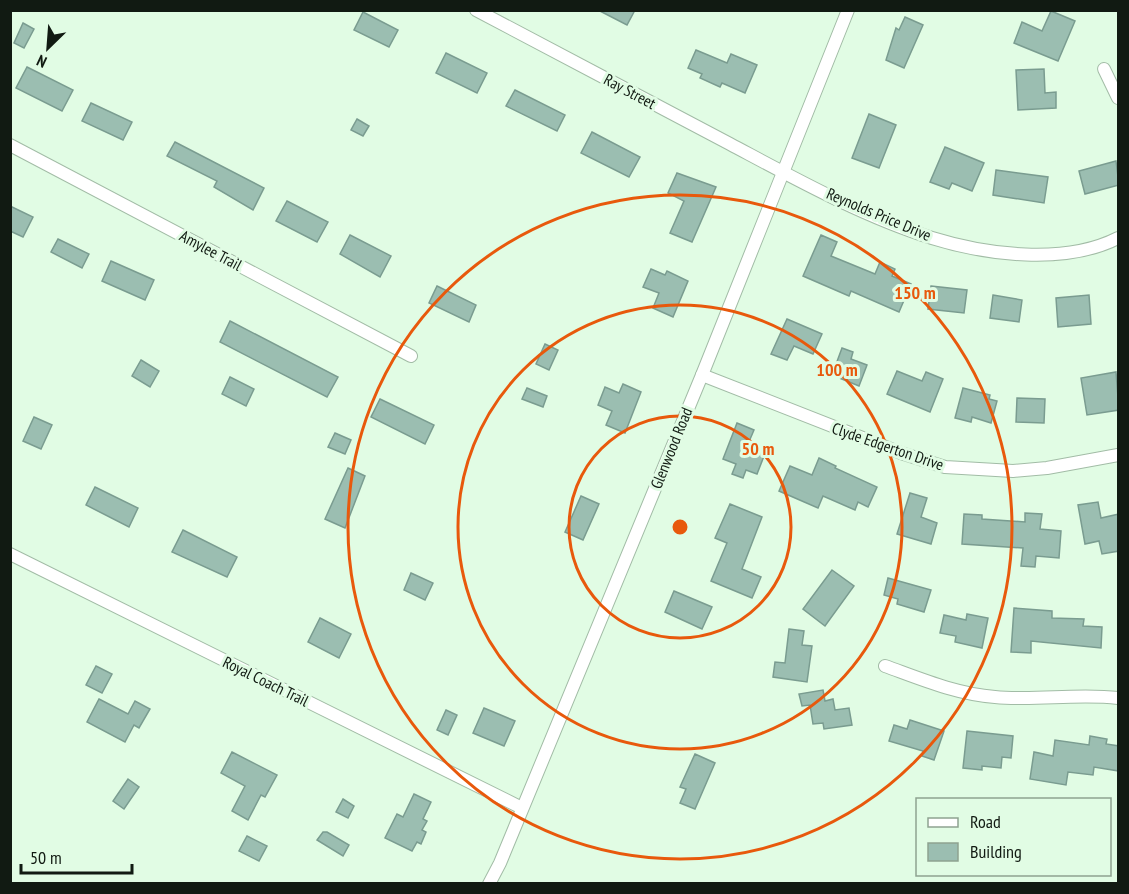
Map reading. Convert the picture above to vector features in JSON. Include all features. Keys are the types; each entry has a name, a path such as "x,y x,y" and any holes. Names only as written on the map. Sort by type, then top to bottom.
{"street":[{"name":"Ray Street","path":"476,10 784,172"},
{"name":"Glenwood Road","path":"489,884 702,375 848,10"},
{"path":"1104,69 1119,98"},
{"name":"Amylee Trail","path":"10,145 411,356"},
{"name":"Reynolds Price Drive","path":"784,172 856,207 932,238 974,247 1042,255 1086,250 1119,238"},
{"name":"Clyde Edgerton Drive","path":"702,375 901,453 945,467 1013,471 1047,468 1119,455"},
{"name":"Royal Coach Trail","path":"10,554 522,808"},
{"path":"885,666 940,686 976,695 1027,699 1079,695 1119,698"}],"building":[{"path":"598,10 635,10 627,25"},
{"path":"1051,11 1075,21 1058,61 1014,43 1022,22 1042,31"},
{"path":"363,12 398,30 389,47 354,30"},
{"path":"905,17 923,25 904,68 886,60 896,28 899,30"},
{"path":"23,23 34,29 24,48 14,43"},
{"path":"696,50 727,63 731,54 757,65 745,93 722,83 720,87 700,78 702,74 688,68"},
{"path":"446,53 487,73 477,93 436,73"},
{"path":"27,67 73,90 62,111 16,88"},
{"path":"1044,69 1045,93 1056,92 1056,108 1018,110 1016,70"},
{"path":"515,90 565,115 557,131 506,106"},
{"path":"91,103 132,122 123,140 82,121"},
{"path":"869,114 896,125 879,168 852,158"},
{"path":"357,119 369,126 363,136 351,130"},
{"path":"592,132 640,157 629,177 581,153"},
{"path":"175,142 264,188 253,210 214,187 217,181 167,156"},
{"path":"945,147 984,163 972,191 952,183 949,189 930,182"},
{"path":"1116,161 1119,185 1085,194 1079,171"},
{"path":"996,170 1048,177 1044,203 993,195"},
{"path":"677,173 716,187 692,242 670,233 684,201 668,193"},
{"path":"287,201 328,222 317,242 276,221"},
{"path":"10,206 33,217 23,237 10,231"},
{"path":"350,235 391,256 380,277 340,254"},
{"path":"821,235 837,242 831,256 875,274 880,262 895,269 892,276 911,284 899,312 851,291 849,296 803,276"},
{"path":"58,239 89,254 82,268 51,252"},
{"path":"111,261 154,280 145,300 102,281"},
{"path":"651,269 665,275 667,271 688,281 673,317 653,308 659,293 643,287"},
{"path":"437,286 476,305 469,322 429,303"},
{"path":"931,286 967,290 964,313 928,309"},
{"path":"993,295 1022,300 1019,322 990,318"},
{"path":"1089,295 1091,324 1058,327 1056,298"},
{"path":"787,319 822,334 813,354 794,346 787,360 771,354"},
{"path":"230,321 338,377 327,397 220,342"},
{"path":"545,344 558,350 549,370 536,364"},
{"path":"842,348 853,352 851,359 867,365 859,386 832,375"},
{"path":"141,360 159,371 150,387 132,376"},
{"path":"897,371 922,381 926,372 943,379 930,412 887,394"},
{"path":"1116,372 1119,410 1087,415 1081,378"},
{"path":"230,377 254,389 246,406 222,394"},
{"path":"623,384 641,392 625,433 606,425 612,411 598,405 605,387 619,393"},
{"path":"527,388 547,396 543,407 522,399"},
{"path":"963,388 990,395 989,399 997,401 991,423 972,417 971,422 955,418"},
{"path":"1017,398 1045,399 1044,423 1016,422"},
{"path":"380,399 434,425 425,444 371,417"},
{"path":"34,417 52,425 41,449 23,441"},
{"path":"737,423 754,430 748,444 766,451 757,474 746,470 743,478 732,474 736,464 723,459"},
{"path":"335,433 351,440 345,454 328,447"},
{"path":"819,458 877,487 868,507 858,502 855,510 823,496 818,508 779,491 790,466 812,475"},
{"path":"348,468 365,476 345,528 325,519"},
{"path":"95,487 138,508 129,527 86,505"},
{"path":"910,493 927,498 921,517 937,523 931,544 897,534"},
{"path":"581,496 599,504 583,540 565,532"},
{"path":"1098,502 1101,518 1119,514 1119,551 1102,554 1099,541 1085,544 1078,505"},
{"path":"730,504 762,517 742,569 761,577 752,598 711,581 727,543 715,538"},
{"path":"1025,513 1042,514 1040,529 1061,531 1059,558 1036,556 1035,567 1021,566 1023,548 962,544 964,514 982,515 982,519 1025,522"},
{"path":"183,530 237,557 227,577 172,552"},
{"path":"832,570 854,586 825,626 803,609"},
{"path":"411,573 433,583 425,600 404,590"},
{"path":"888,578 931,590 924,612 897,604 898,599 884,595"},
{"path":"674,591 712,607 702,629 665,612"},
{"path":"1014,608 1052,611 1052,618 1084,619 1083,626 1102,627 1101,648 1031,641 1031,653 1011,652"},
{"path":"967,614 988,618 982,648 955,642 956,636 940,633 944,615 966,620"},
{"path":"320,618 351,634 339,658 308,642"},
{"path":"789,629 804,631 802,645 812,646 807,682 773,677 775,662 785,663"},
{"path":"96,666 112,674 102,693 86,685"},
{"path":"823,690 825,701 833,699 835,710 849,708 852,725 824,729 823,723 813,724 810,705 802,706 799,694"},
{"path":"99,699 128,714 135,701 150,709 139,728 134,725 125,742 87,722"},
{"path":"484,708 515,721 504,746 473,733"},
{"path":"446,710 457,715 448,735 437,730"},
{"path":"910,720 944,731 934,760 922,756 923,751 889,741 894,725 907,729"},
{"path":"967,731 1013,736 1011,758 1002,757 1001,768 982,766 982,770 963,768"},
{"path":"1090,736 1107,739 1106,744 1119,746 1119,771 1094,767 1093,775 1068,772 1066,785 1030,779 1034,752 1053,756 1055,740 1089,745"},
{"path":"232,752 277,775 265,797 261,795 248,820 232,811 245,786 221,773"},
{"path":"695,754 715,763 695,809 680,803 686,789 680,787"},
{"path":"128,779 139,787 124,809 113,801"},
{"path":"414,794 431,802 423,819 427,821 422,830 426,832 421,844 417,842 412,851 385,838 397,814 403,817"},
{"path":"343,799 354,806 348,818 336,812"},
{"path":"323,832 349,845 343,856 317,840"},
{"path":"247,836 267,846 259,861 239,851"}]}
